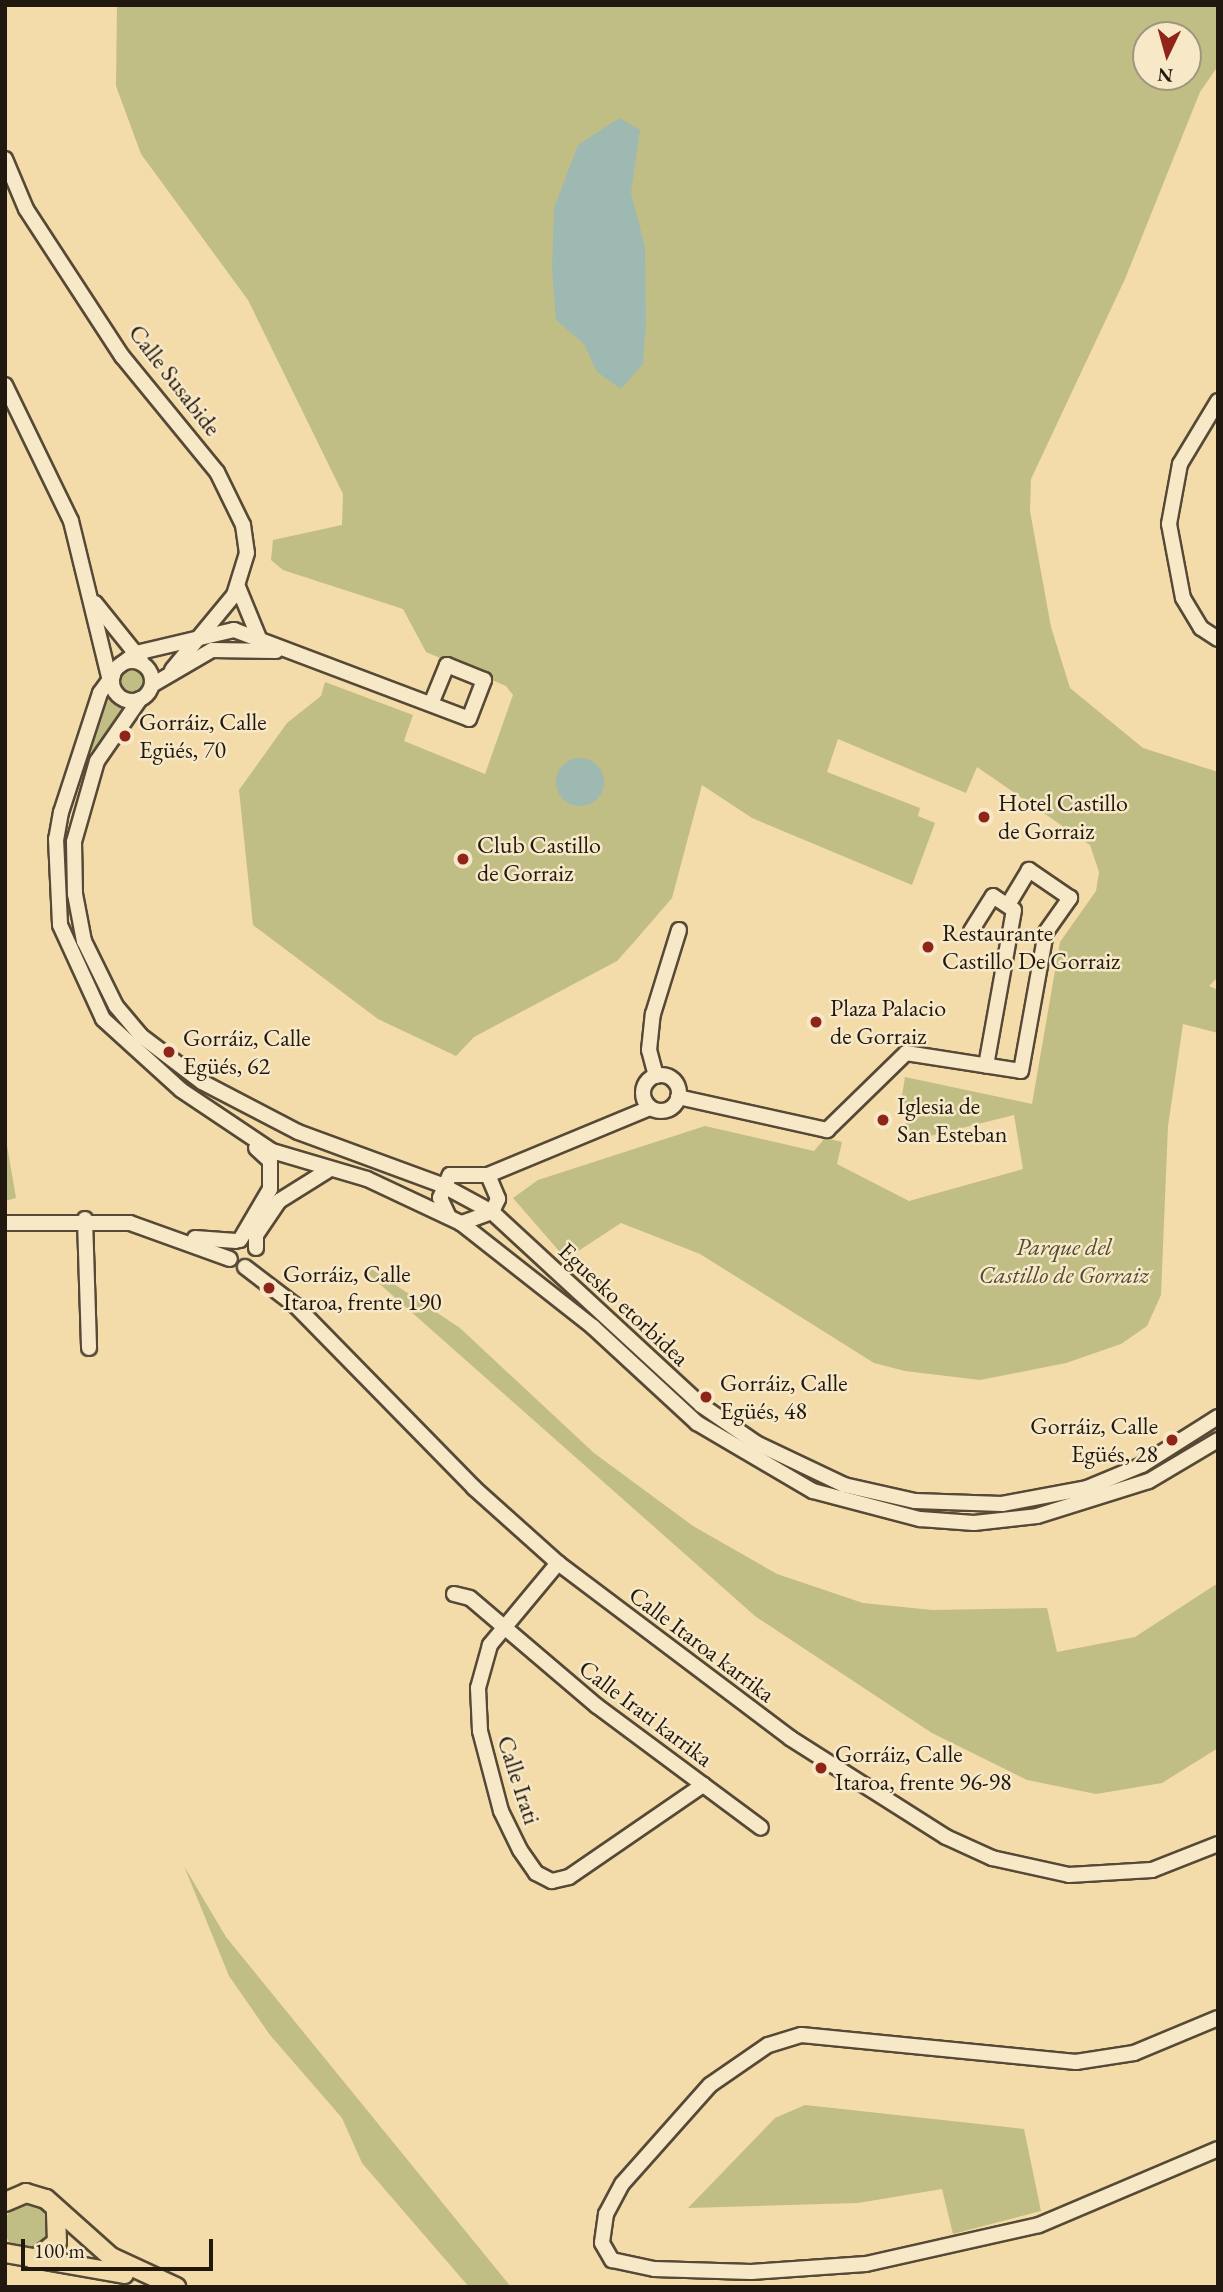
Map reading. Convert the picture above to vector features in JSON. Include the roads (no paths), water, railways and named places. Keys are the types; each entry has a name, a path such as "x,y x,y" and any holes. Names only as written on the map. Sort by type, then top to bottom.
{"main road":[{"path":"7,2199 26,2193 56,2212 111,2257 176,2287"},
{"path":"34,2260 57,2242 56,2212"},
{"path":"6,2254 34,2260 101,2265 159,2287"}],"street":[{"name":"Calle Susabide","path":"5,159 26,209 122,356 217,472 247,539 238,586 204,635"},
{"path":"5,385 48,465 87,582 113,677 124,699 140,699 152,685 172,670 204,635"},
{"path":"1218,401 1180,464 1169,524 1183,598 1201,628 1218,639"},
{"path":"87,582 101,617 136,653 148,669 152,685"},
{"path":"238,586 259,638"},
{"path":"113,677 136,653 234,630 259,638 284,652 431,704"},
{"path":"172,670 228,647 284,652"},
{"path":"113,677 131,661 148,669"},
{"name":"Eguesko etorbidea","path":"113,677 56,839 60,925 103,1019 130,1050 271,1156 367,1179 448,1215 593,1327 697,1423 813,1491 880,1513 974,1523 1060,1511 1149,1481 1218,1440"},
{"name":"Eguesko etorbidea","path":"140,699 97,761 80,816 74,869 84,942 116,1006 140,1035 202,1083 317,1140 442,1185 492,1212 701,1405 756,1443 844,1485 915,1501 1002,1504 1087,1488 1142,1465 1218,1418"},
{"path":"678,1097 827,1130 906,1053 1021,1070 1046,932 1070,898 1029,870 1009,904"},
{"path":"971,931 987,900 1001,897 1014,910 986,1065"},
{"path":"656,1076 649,1050 653,1014 679,930"},
{"path":"656,1076 673,1080 678,1097"},
{"path":"650,1108 644,1087 656,1076"},
{"path":"448,1215 442,1185 461,1171 488,1175 650,1108 666,1110 678,1097"},
{"path":"230,1259 238,1240 260,1214 271,1156 293,1129"},
{"path":"245,1267 255,1260 256,1235 279,1201 324,1170 317,1140"},
{"path":"461,1223 492,1212 498,1199 488,1175"},
{"path":"5,1223 85,1219 179,1236 238,1240 256,1248"},
{"path":"85,1219 89,1348"},
{"name":"Calle Itaroa karrika","path":"179,1236 245,1267 296,1306 474,1488 558,1563 790,1738 946,1837 992,1858 1030,1869 1111,1876 1152,1870 1218,1844"},
{"name":"Calle Irati","path":"558,1563 484,1662 480,1731 501,1811 536,1873 552,1881 569,1877 704,1785"},
{"path":"454,1594 470,1598 506,1630"},
{"name":"Calle Irati karrika","path":"506,1630 761,1828"},
{"path":"1218,2018 1134,2053 1076,2062 801,2035 768,2045 710,2085 622,2183 606,2214 602,2243 612,2260 654,2269 751,2272 866,2264 1039,2225 1218,2149"}],"water":[{"path":"619,118 640,130 631,193 645,247 646,324 643,364 621,389 597,372 584,344 556,320 552,270 554,208 578,145"},
{"path":"580,758 589,759 597,765 603,773 603,791 597,799 589,805 580,806 571,805 563,799 557,791 556,782 557,773 563,765 571,759"}],"place":[{"name":"Gorráiz, Calle Egüés, 70","path":"125,736"},
{"name":"Hotel Castillo de Gorraiz","path":"984,817"},
{"name":"Club Castillo de Gorraiz","path":"463,859"},
{"name":"Restaurante Castillo De Gorraiz","path":"928,947"},
{"name":"Plaza Palacio de Gorraiz","path":"816,1022"},
{"name":"Gorráiz, Calle Egüés, 62","path":"169,1052"},
{"name":"Iglesia de San Esteban","path":"883,1120"},
{"name":"Gorráiz, Calle Itaroa, frente 190","path":"269,1288"},
{"name":"Gorráiz, Calle Egüés, 48","path":"706,1397"},
{"name":"Gorráiz, Calle Egüés, 28","path":"1172,1440"},
{"name":"Gorráiz, Calle Itaroa, frente 96-98","path":"821,1768"}],"park label":[{"name":"Parque del Castillo de Gorraiz","path":"1064,1261"}]}
